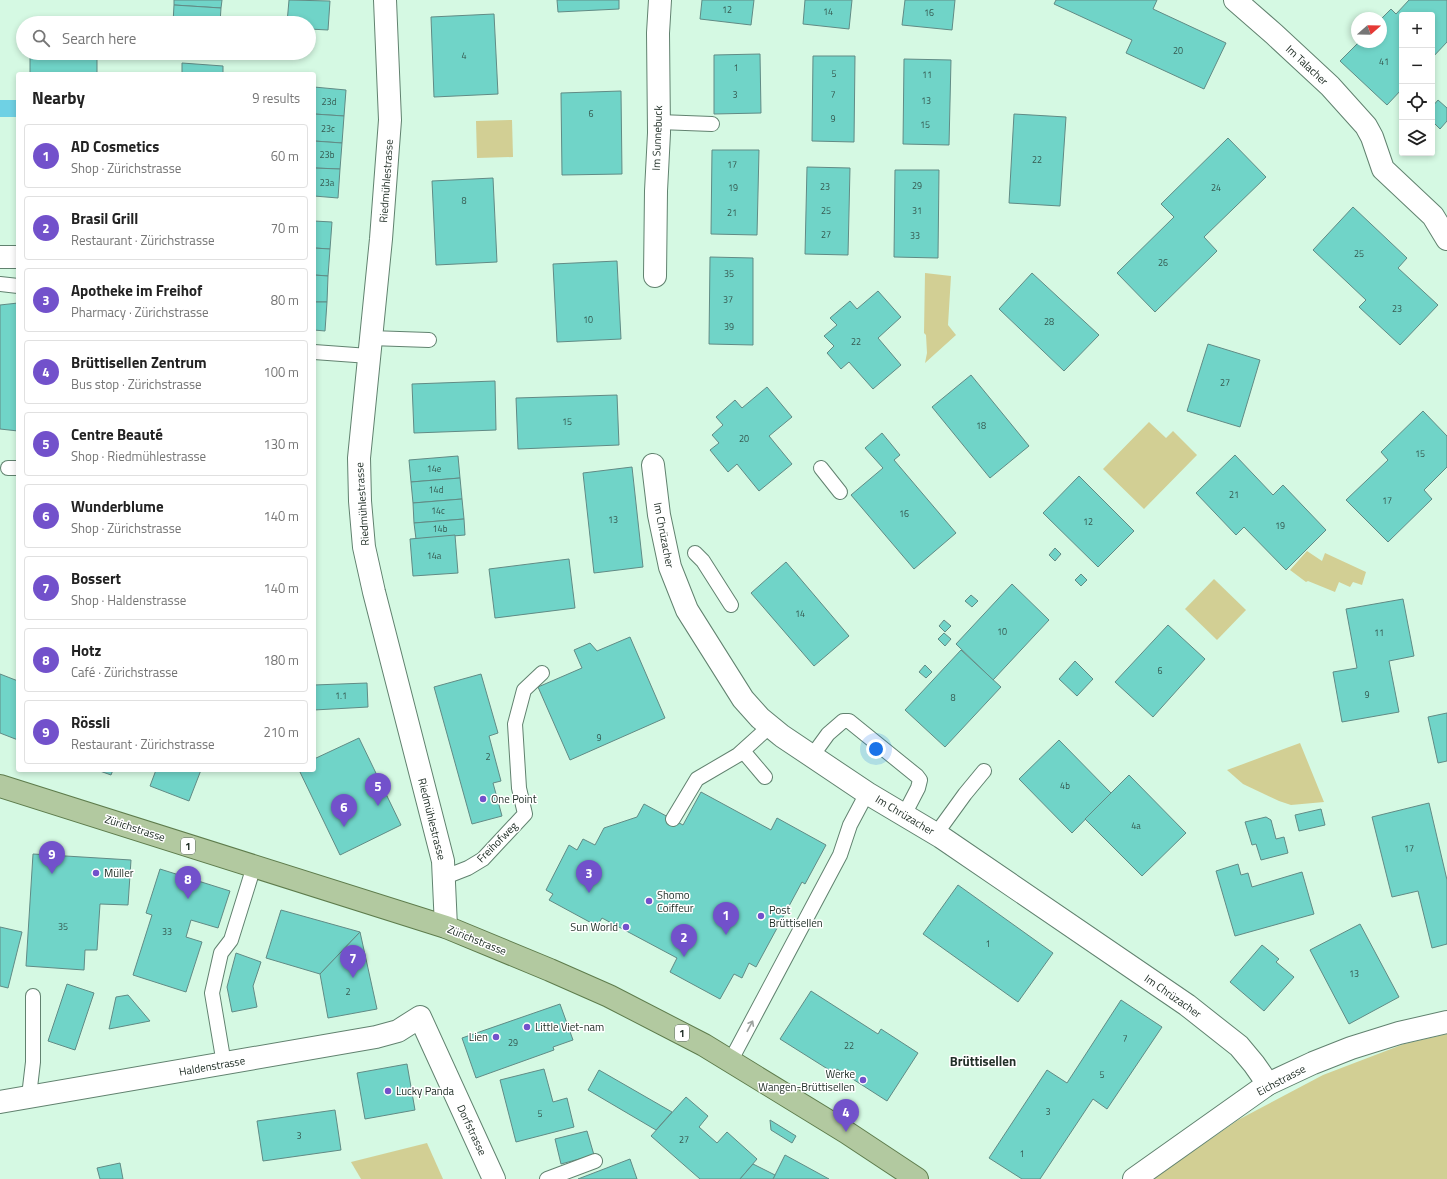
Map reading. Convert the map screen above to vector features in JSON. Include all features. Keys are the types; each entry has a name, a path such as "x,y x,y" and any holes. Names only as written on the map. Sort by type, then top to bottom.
{"main road":[{"name":"Zürichstrasse","path":"0,786 446,927 610,996 674,1028 731,1060 846,1132 917,1179"}],"street":[{"name":"Riedmühlestrasse","path":"385,0 390,120 381,239 359,458 360,501 364,547 374,592 443,861 445,877 446,927"},
{"name":"Im Sunnebuck","path":"655,276 656,191 659,122 658,33 660,0"},
{"name":"Im Talacher","path":"1234,0 1274,34 1330,86 1366,126 1372,137 1383,169 1433,216 1447,239"},
{"path":"0,256 16,258"},
{"name":"Im Chrüzacher","path":"653,465 659,515 670,567 687,610 743,699 760,718 782,736 868,793 936,834 1187,1005 1239,1046 1268,1084"},
{"name":"Haldenstrasse","path":"0,1102 376,1037 398,1031 420,1016"},
{"name":"Dorfstrasse","path":"420,1016 494,1179"},
{"name":"Eichstrasse","path":"1134,1179 1268,1084 1313,1063 1351,1048 1399,1033 1447,1022"}],"lane":[{"path":"659,122 712,124"},
{"path":"0,284 16,286"},
{"path":"316,352 429,340"},
{"path":"821,468 840,492"},
{"path":"695,553 703,561 731,605"},
{"name":"Freihofweg","path":"445,877 468,868 483,859 525,814 519,788 515,724 524,690 542,673"},
{"path":"812,756 828,734 843,721 849,721 920,780 918,788 904,814"},
{"path":"673,819 697,779 738,755 770,726"},
{"path":"743,751 765,777"},
{"path":"936,834 963,796 984,771"},
{"path":"731,1060 840,855 850,825 868,793"},
{"path":"224,1064 212,993 221,953 231,940 254,866"},
{"path":"29,1096 33,1062 33,996"},
{"path":"547,1179 595,1161"}],"shaded area":[{"path":"512,120 513,157 477,158 476,121"},
{"path":"925,273 951,276 948,325 956,335 925,363 927,353 926,335 924,333"},
{"path":"1149,422 1166,438 1173,431 1197,455 1144,509 1103,469"},
{"path":"1307,551 1322,561 1325,553 1366,572 1362,585 1353,582 1350,587 1339,582 1335,592 1308,581 1306,582 1290,570"},
{"path":"1214,579 1246,610 1217,640 1185,609"},
{"path":"1300,743 1324,802 1291,805 1243,784 1227,770"},
{"path":"1447,1034 1447,1179 1153,1179 1238,1120 1323,1075 1404,1044"},
{"path":"427,1143 443,1179 361,1179 351,1162"}],"water":[{"path":"0,100 16,100 16,117 0,117"}],"building":[{"path":"174,0 222,0 221,8 174,5"},
{"path":"289,0 330,1 328,30 316,29 316,16 288,16"},
{"path":"557,0 619,0 619,9 558,12"},
{"path":"702,0 754,0 751,25 700,19"},
{"path":"805,0 852,0 849,29 803,24"},
{"path":"905,0 955,0 952,30 902,25"},
{"path":"1056,0 1157,0 1153,9 1226,43 1204,89 1126,53 1132,40 1054,4"},
{"path":"1409,0 1447,0 1447,42 1435,55 1435,12 1399,12 1399,92 1387,105 1340,61 1353,48 1387,48 1387,13 1391,9 1396,14"},
{"path":"174,5 221,8 220,16 173,16"},
{"path":"494,14 498,94 434,97 431,17"},
{"path":"760,54 761,113 714,114 714,55"},
{"path":"813,56 855,56 854,142 812,141"},
{"path":"904,59 951,60 949,145 903,144"},
{"path":"30,60 97,60 97,72 30,72"},
{"path":"182,63 223,66 223,72 182,72"},
{"path":"316,87 346,90 344,116 316,114"},
{"path":"621,91 622,174 562,175 561,93"},
{"path":"1438,100 1447,108 1447,121 1440,129 1435,124 1435,104"},
{"path":"316,114 344,116 342,143 316,141"},
{"path":"1014,114 1066,117 1060,206 1009,203"},
{"path":"1228,138 1266,177 1204,237 1217,251 1155,312 1117,273 1174,217 1161,204"},
{"path":"316,141 342,143 340,169 316,168"},
{"path":"712,150 759,150 757,235 711,234"},
{"path":"807,167 850,168 848,255 805,254"},
{"path":"316,168 340,169 338,198 316,196"},
{"path":"895,170 939,170 938,258 894,257"},
{"path":"493,178 497,262 436,265 432,181"},
{"path":"1353,207 1407,258 1398,268 1438,305 1400,345 1359,307 1366,300 1313,250"},
{"path":"316,221 332,222 330,249 316,248"},
{"path":"316,248 330,249 328,276 316,275"},
{"path":"710,257 753,258 753,345 709,344"},
{"path":"617,261 621,339 557,342 553,264"},
{"path":"1032,273 1099,335 1064,371 999,309"},
{"path":"316,275 328,276 327,302 316,302"},
{"path":"878,291 901,317 878,338 901,365 873,389 849,362 841,369 827,353 834,346 824,336 837,325 830,318 850,301 857,309"},
{"path":"316,302 327,302 325,331 316,330"},
{"path":"16,303 16,431 0,429 0,305"},
{"path":"1208,344 1260,360 1240,427 1187,411"},
{"path":"971,375 1029,446 990,478 932,407"},
{"path":"495,381 496,430 414,433 412,384"},
{"path":"767,387 792,417 769,436 792,464 759,491 737,464 728,472 710,450 719,443 712,435 723,425 716,417 735,400 742,408"},
{"path":"617,395 619,445 518,449 516,398"},
{"path":"1423,411 1447,436 1447,467 1424,490 1432,499 1388,542 1346,500 1388,460 1381,452"},
{"path":"882,433 900,455 894,460 956,533 914,569 851,495 883,468 865,448"},
{"path":"1235,455 1273,495 1283,485 1326,530 1286,570 1244,527 1236,535 1196,493"},
{"path":"458,456 460,478 411,482 409,460"},
{"path":"632,467 643,567 594,573 583,473"},
{"path":"1079,476 1134,531 1098,567 1043,513"},
{"path":"460,478 462,499 413,503 411,482"},
{"path":"462,499 464,519 414,523 413,503"},
{"path":"464,519 465,535 416,539 414,523"},
{"path":"455,535 458,573 413,576 410,539"},
{"path":"1055,548 1061,554 1055,561 1049,555"},
{"path":"569,559 575,608 495,618 489,569"},
{"path":"786,562 849,636 814,666 751,593"},
{"path":"1081,574 1087,580 1081,586 1075,580"},
{"path":"1012,584 1049,620 993,680 956,644"},
{"path":"971,595 978,601 972,607 965,601"},
{"path":"1403,599 1414,656 1389,661 1399,712 1342,722 1333,672 1357,668 1346,609"},
{"path":"944,620 951,626 945,632 939,626"},
{"path":"1168,625 1205,659 1153,717 1115,682"},
{"path":"944,633 951,639 945,646 938,639"},
{"path":"630,637 665,718 570,760 538,687 582,668 574,650 590,643 597,651"},
{"path":"961,650 1001,687 945,747 905,710"},
{"path":"1075,661 1093,679 1077,696 1059,679"},
{"path":"925,665 932,672 926,678 919,672"},
{"path":"0,674 16,680 16,739 0,733"},
{"path":"481,674 498,733 489,736 501,781 493,783 502,816 472,824 434,687"},
{"path":"367,683 368,707 316,710 316,685"},
{"path":"1447,713 1447,761 1438,763 1428,717"},
{"path":"359,738 401,825 340,855 300,772 316,772 316,758"},
{"path":"1059,740 1111,793 1072,833 1019,779"},
{"path":"103,772 112,772 111,775"},
{"path":"155,772 200,772 189,801 150,786"},
{"path":"1129,775 1186,833 1142,876 1085,819"},
{"path":"701,792 771,830 777,818 826,845 805,884 802,882 756,967 749,963 742,978 734,974 720,999 670,972 677,958 602,918 597,926 549,900 553,894 546,890 569,845 577,850 583,839 595,845 604,828 637,817 644,804 683,825"},
{"path":"1429,803 1447,880 1447,944 1432,948 1418,891 1392,897 1372,817"},
{"path":"1321,809 1325,825 1299,831 1295,815"},
{"path":"1266,817 1271,820 1276,839 1284,837 1288,853 1261,860 1256,844 1252,845 1245,822"},
{"path":"33,854 131,860 128,905 100,904 97,950 85,950 84,970 26,966"},
{"path":"1238,864 1241,875 1248,873 1252,887 1302,872 1314,914 1235,936 1216,871"},
{"path":"160,869 230,891 218,928 191,920 186,937 202,942 186,992 133,975 152,915 146,913"},
{"path":"958,885 1053,953 1018,1002 923,934"},
{"path":"281,910 360,932 320,974 266,958"},
{"path":"1360,924 1399,997 1349,1024 1310,950"},
{"path":"0,927 22,932 8,988 0,986"},
{"path":"360,932 377,1009 328,1018 320,974"},
{"path":"1262,945 1279,959 1276,962 1294,977 1264,1011 1230,982"},
{"path":"236,953 261,962 253,986 257,1007 232,1012 227,987"},
{"path":"67,984 94,993 75,1050 48,1041"},
{"path":"811,991 878,1034 881,1029 918,1053 887,1101 837,1069 834,1073 780,1039"},
{"path":"128,995 150,1021 109,1029 116,997"},
{"path":"1121,1000 1162,1027 1107,1109 1093,1099 1040,1179 1022,1179 989,1158 1047,1070 1067,1083"},
{"path":"560,1004 573,1040 553,1047 554,1050 476,1078 462,1038"},
{"path":"407,1064 415,1110 365,1119 357,1073"},
{"path":"544,1069 553,1102 567,1098 574,1127 516,1142 500,1080"},
{"path":"599,1070 672,1112 656,1130 588,1090"},
{"path":"686,1097 708,1116 699,1127 717,1143 727,1132 757,1159 740,1179 700,1179 651,1136"},
{"path":"335,1110 341,1150 263,1161 257,1121"},
{"path":"770,1120 796,1136 792,1143 771,1130"},
{"path":"587,1131 594,1155 561,1164 555,1139"},
{"path":"785,1155 829,1179 773,1179"},
{"path":"630,1159 637,1179 578,1179"},
{"path":"120,1163 123,1179 100,1179 97,1168"},
{"path":"753,1164 775,1175 773,1179 740,1179"}],"place":[{"name":"One Point","path":"483,799"},
{"name":"Centre Beauté","path":"378,806"},
{"name":"Wunderblume","path":"344,827"},
{"name":"Müller","path":"96,873"},
{"name":"Rössli","path":"52,874"},
{"name":"Apotheke im Freihof","path":"589,893"},
{"name":"Hotz","path":"188,899"},
{"name":"Shomo Coiffeur","path":"649,901"},
{"name":"Post Brüttisellen","path":"761,916"},
{"name":"Sun World","path":"626,927"},
{"name":"AD Cosmetics","path":"726,935"},
{"name":"Brasil Grill","path":"684,957"},
{"name":"Bossert","path":"353,978"},
{"name":"Little Viet-nam","path":"527,1027"},
{"name":"Lien","path":"496,1037"},
{"name":"Werke Wangen-Brüttisellen","path":"863,1080"},
{"name":"Lucky Panda","path":"388,1091"},
{"name":"Brüttisellen Zentrum","path":"846,1132"}],"district":[{"name":"Brüttisellen","path":"983,1061"}]}
